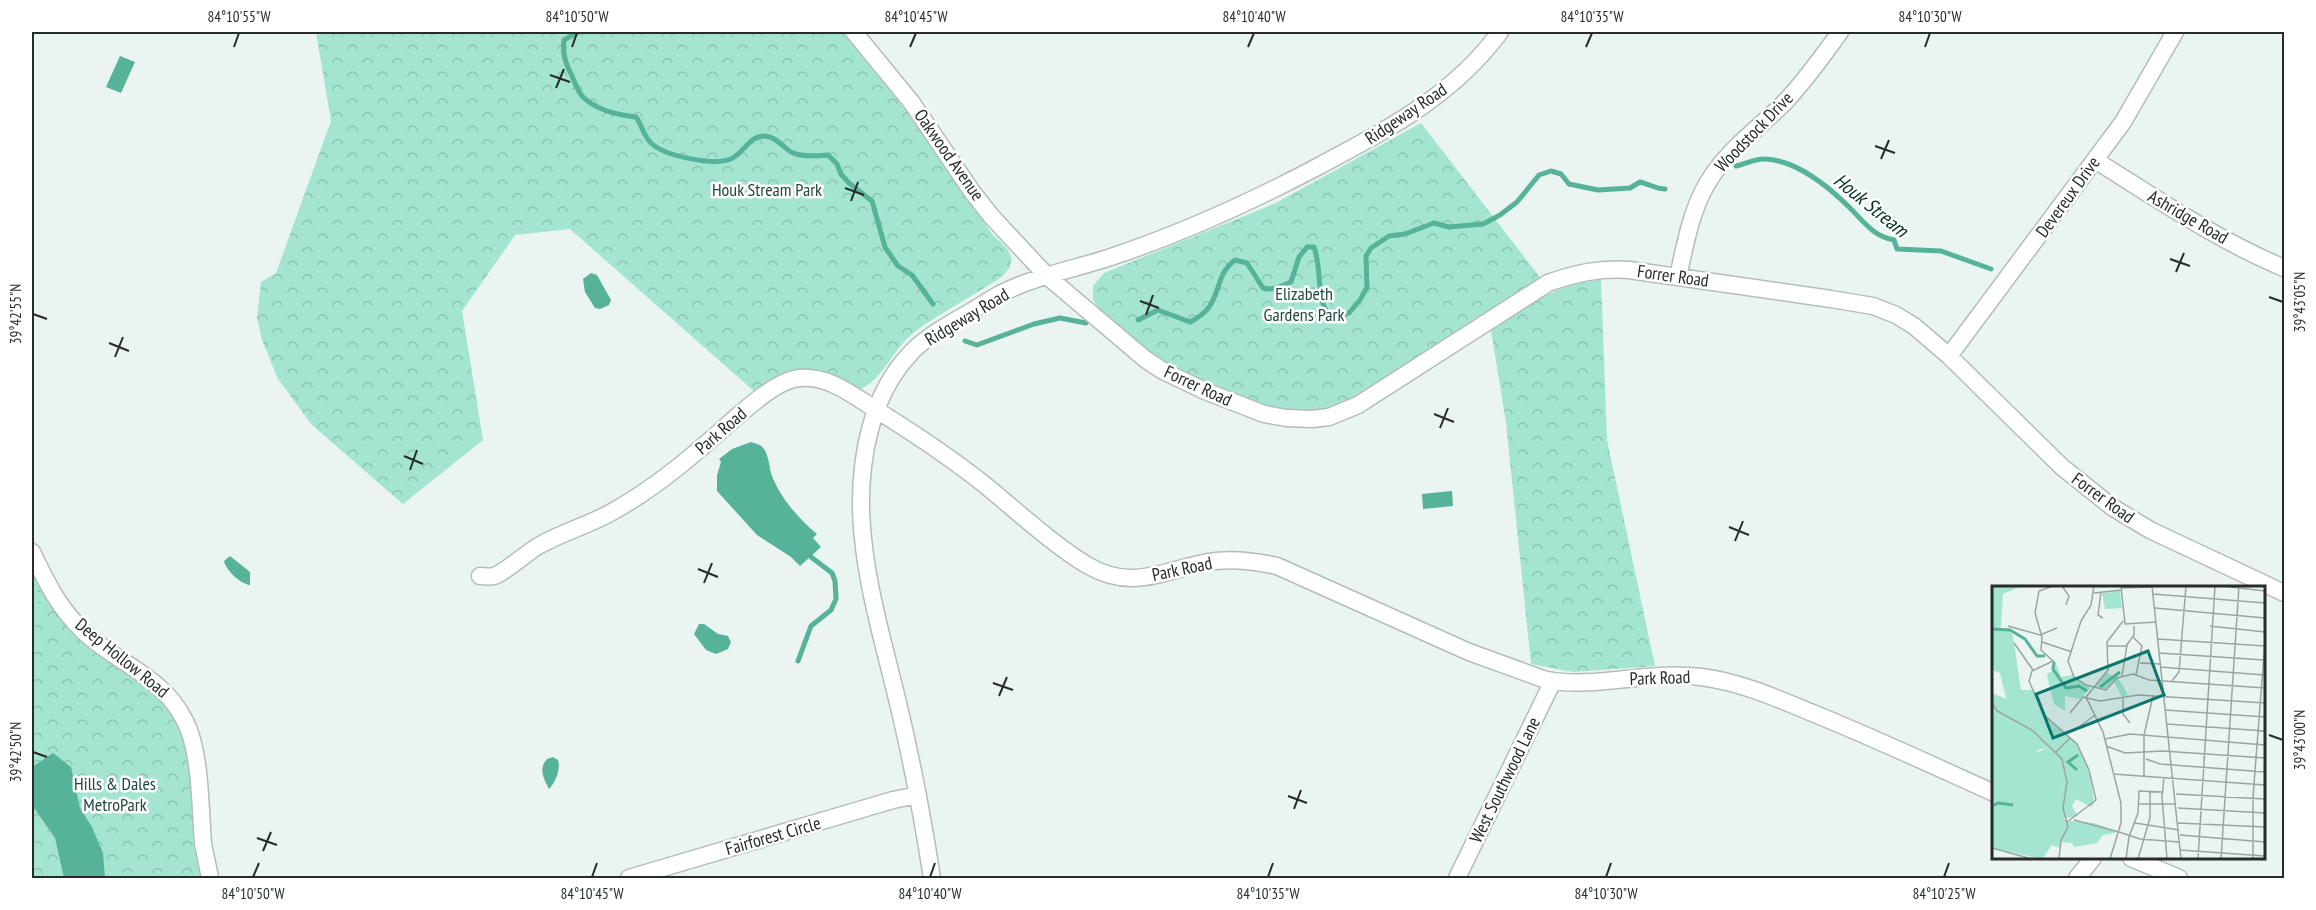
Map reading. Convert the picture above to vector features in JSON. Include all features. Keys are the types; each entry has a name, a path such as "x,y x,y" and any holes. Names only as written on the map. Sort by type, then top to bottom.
{"street":[{"name":"Oakwood Avenue","path":"854,32 912,103 973,193 1047,276"},
{"name":"Ridgeway Road","path":"932,879 918,795 868,581 861,511 869,437 876,410 891,377 910,354 936,332 1002,293 1047,276 1112,257 1231,209 1390,128 1428,103 1464,73 1500,32"},
{"name":"Woodstock Drive","path":"1678,277 1692,219 1713,174 1733,150 1785,101 1818,63 1840,32"},
{"name":"Devereux Drive","path":"1950,356 2095,160 2128,112 2175,32"},
{"name":"Ashridge Road","path":"2095,160 2215,235 2284,268"},
{"name":"Forrer Road","path":"1047,276 1121,340 1163,371 1205,391 1264,414 1312,419 1329,417 1358,405 1548,283 1574,274 1604,269 1629,270 1873,306 1896,315 1914,326 1950,356 2067,472 2112,507 2150,530 2284,592"},
{"name":"Park Road","path":"480,576 494,576 542,544 609,514 643,494 690,458 743,411 779,385 794,379 811,377 824,380 918,436 965,470 1065,550 1089,566 1108,574 1128,578 1150,577 1208,562 1230,560 1252,560 1277,566 1469,652 1553,681 1594,681 1667,675 1700,677 1760,691 1844,725 1992,792"},
{"name":"Deep Hollow Road","path":"32,552 54,598 84,632 154,681 172,699 186,722 194,750 210,879"},
{"name":"West Southwood Lane","path":"1457,879 1553,681"},
{"name":"Fairforest Circle","path":"628,879 893,800 918,795"},
{"path":"2077,879 2092,859"},
{"path":"2133,859 2179,879"}],"green space":[{"name":"Houk Stream Park","path":"316,32 844,32 917,124 992,234 1008,250 1011,263 1006,273 996,281 913,333 868,385 860,389 831,376 755,392 570,229 515,235 462,311 483,440 403,504 312,425 278,379 262,340 257,318 261,282 276,273 331,121"},
{"name":"Elizabeth Gardens Park","path":"1421,123 1542,280 1366,391 1336,406 1314,413 1255,404 1159,360 1105,317 1093,300 1093,286 1104,273 1274,204"},
{"path":"1601,278 1607,440 1655,666 1573,672 1531,664 1506,423 1491,330 1543,297 1569,286"},
{"path":"32,552 54,598 32,606"},
{"name":"Hills & Dales MetroPark","path":"54,598 186,722 210,878 32,878 32,606"}],"shaded area":[{"path":"120,56 135,62 121,93 106,87"},
{"path":"591,273 597,275 611,300 609,305 600,309 595,308 585,292 583,279"},
{"path":"751,442 764,449 772,476 785,501 817,534 813,538 821,547 800,566 791,557 757,535 717,491 717,475 721,462 719,459 732,449"},
{"path":"1452,491 1453,506 1423,509 1422,494"},
{"path":"230,556 250,572 250,585 238,580 228,569 224,561"},
{"path":"699,624 704,624 718,634 728,636 731,642 728,649 716,654 706,650 694,634"},
{"path":"53,753 71,767 80,808 92,827 103,853 105,878 64,878 55,838 32,805 32,767"},
{"path":"553,757 558,760 559,767 549,789 545,782 543,766 547,759"}],"waterway":[{"name":"Houk Stream","path":"578,32 564,40 564,50 568,67 581,95 601,109 636,117 647,138 659,148 690,159 723,161 736,156 754,139 768,136 795,154 828,155 837,164 841,174 849,183 872,201 885,247 898,266 912,275 933,304"},
{"name":"Houk Stream","path":"1736,166 1763,159 1787,164 1822,183 1875,232 1894,240 1897,249 1941,251 1991,269"},
{"name":"Houk Stream","path":"1138,320 1158,310 1190,322 1209,307 1222,275 1235,260 1247,263 1263,288 1274,288 1291,282 1299,257 1307,247 1314,247 1321,297 1327,313 1337,316 1349,313 1367,287 1366,256 1371,248 1389,236 1405,234 1434,223 1449,227 1483,224 1517,202 1539,175 1551,171 1561,174 1569,184 1598,190 1630,188 1640,182 1665,189"},
{"name":"Houk Stream","path":"965,341 977,345 1034,324 1060,318 1086,323"},
{"path":"798,661 811,626 831,610 836,599 832,573 811,557"}]}
